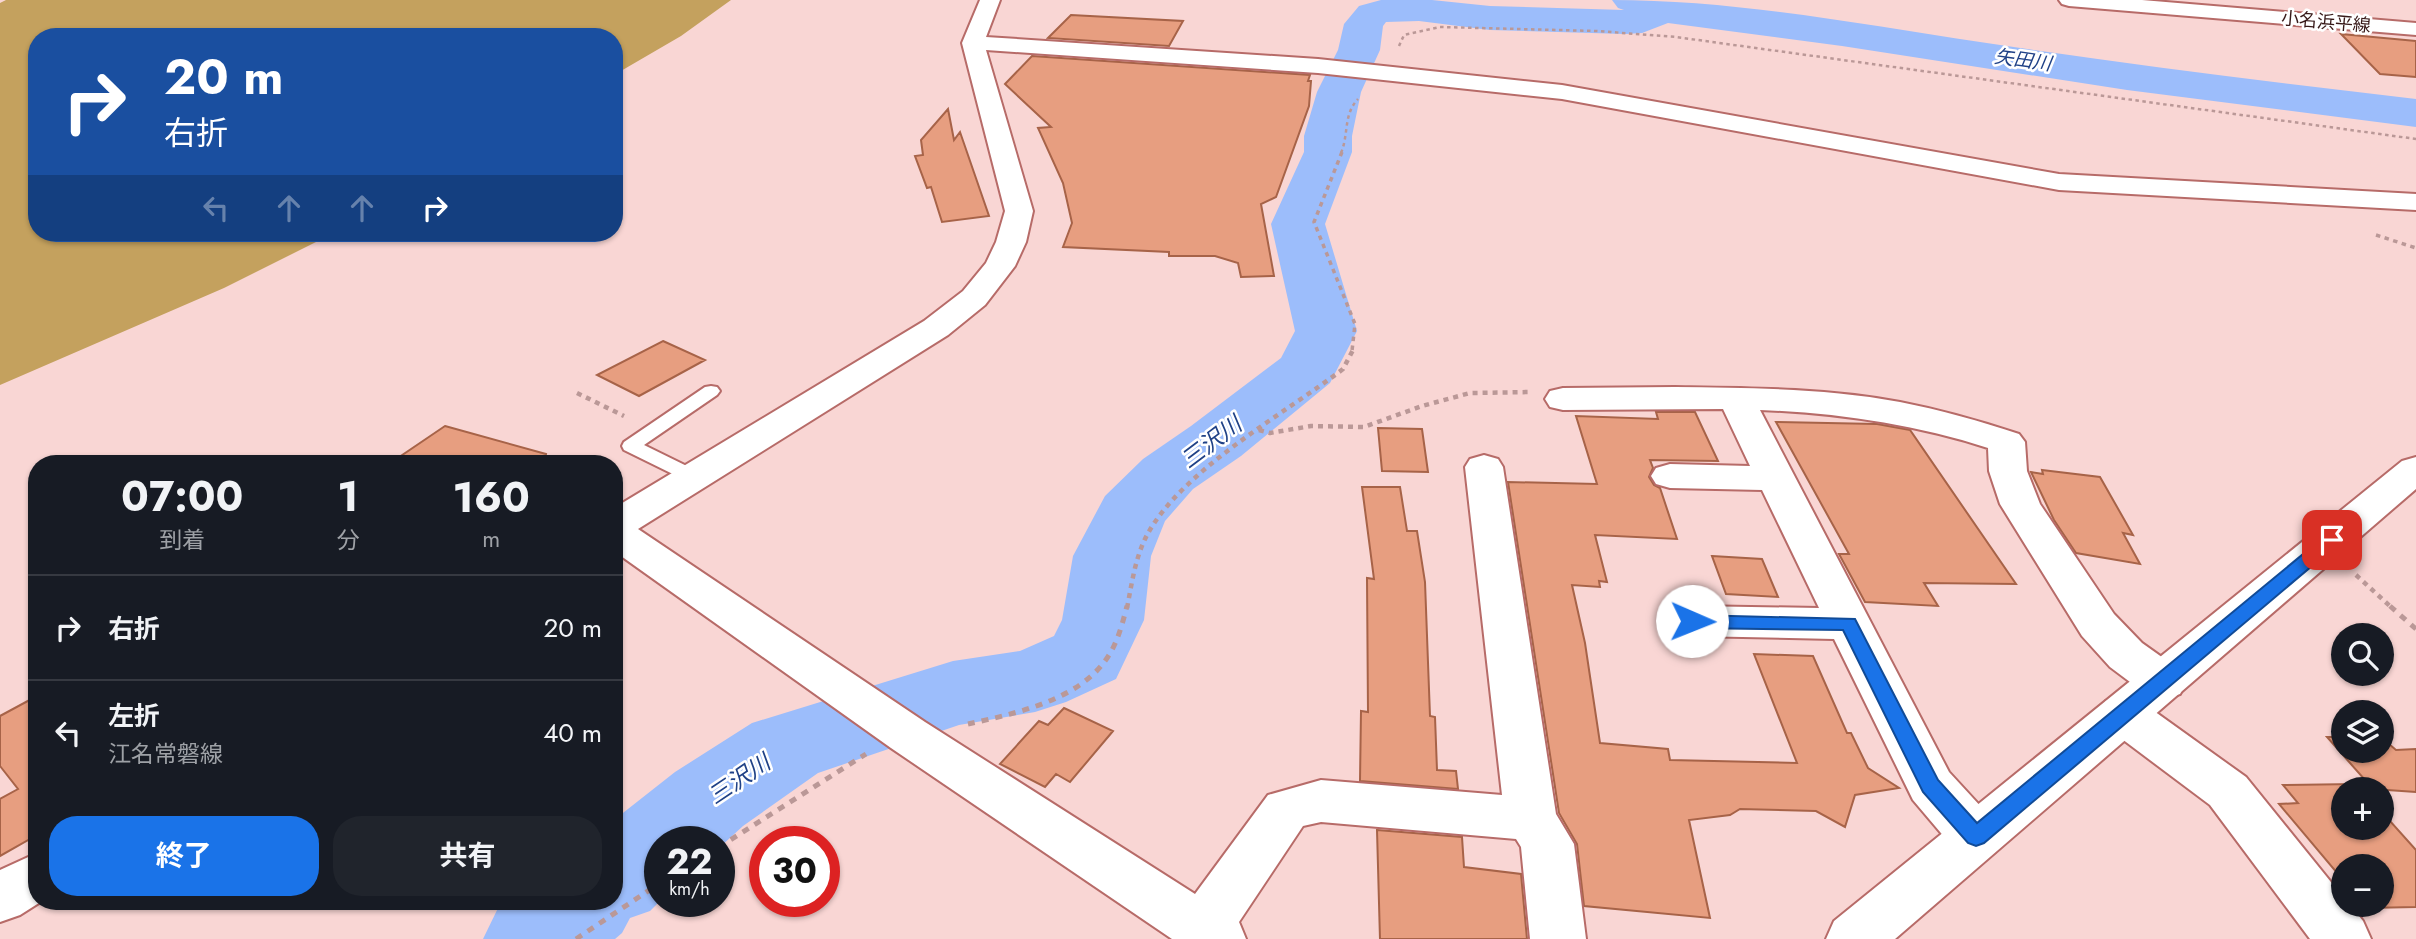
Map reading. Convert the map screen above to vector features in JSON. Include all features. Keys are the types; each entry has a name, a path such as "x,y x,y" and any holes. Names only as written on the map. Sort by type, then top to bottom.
{"street":[{"path":"623,520 936,328 974,298 1000,266 1011,242 1019,211 973,43 989,0"},
{"name":"小名浜平線","path":"2069,0 2416,29"},
{"path":"2157,0 2416,21"},
{"path":"973,43 1230,59 1602,98 2059,182 2416,202"},
{"path":"1563,399 1789,401 1899,412 1968,427 2006,442 2008,471 2020,504 2098,625 2126,655 2162,682"},
{"path":"1736,399 1931,786 1976,837"},
{"path":"1484,467 1531,819 1547,844 1558,939"},
{"path":"1854,939 2416,469"},
{"path":"1670,476 1775,478"},
{"path":"623,538 908,735 1210,934 1286,810 1321,801 1531,819"},
{"path":"1692,621 1849,624"},
{"path":"2123,714 2228,791 2343,939"},
{"path":"0,898 28,881"}],"lane":[{"path":"694,477 631,446 711,391"}],"path":[{"path":"735,837 881,744 908,735 1024,711 1068,690 1101,666 1121,633 1135,563 1143,541 1155,523 1177,498 1258,430 1337,375 1352,356 1357,340 1355,324 1314,222 1345,143 1348,110 1386,74 1404,35 1423,29 1460,27 1632,33 1732,43 2416,139"},
{"path":"2376,235 2416,248"},
{"path":"1258,430 1270,433 1311,426 1364,427 1422,405 1470,393 1534,392 1563,399"},
{"path":"577,393 653,430"},
{"path":"2356,575 2416,629"},
{"path":"623,908 644,894"},
{"path":"576,939 620,910"}],"shaded area":[{"path":"6,0 731,0 681,36 623,70 623,28 28,28 28,242 316,242 224,288 0,385 0,3"}],"building":[{"path":"1071,15 1183,21 1169,46 1048,38"},
{"path":"2341,34 2416,41 2416,77 2380,74"},
{"path":"1032,56 1310,75 1309,106 1276,197 1261,204 1274,276 1241,277 1238,263 1215,256 1169,256 1169,252 1063,247 1072,223 1063,183 1038,128 1051,127 1005,84"},
{"path":"948,109 954,140 960,132 989,216 942,222 931,187 927,188 915,156 923,155 921,140"},
{"path":"663,341 705,360 639,396 597,375"},
{"path":"1656,412 1695,412 1718,461 1650,460 1653,468 1649,477 1654,485 1660,488 1677,539 1595,535 1607,582 1599,581 1600,587 1572,585 1585,643 1600,743 1668,749 1670,760 1797,763 1754,654 1813,656 1847,733 1851,733 1868,768 1899,788 1855,795 1845,827 1816,811 1740,809 1730,815 1689,820 1710,918 1584,906 1577,844 1559,813 1508,482 1597,484 1576,416 1658,419"},
{"path":"1776,422 1877,424 1910,430 2016,584 1924,583 1938,606 1865,602 1839,554 1849,554"},
{"path":"445,426 546,454 546,455 402,455"},
{"path":"1378,428 1422,429 1428,472 1382,471"},
{"path":"2042,470 2100,477 2133,535 2123,533 2140,564 2076,553 2054,520 2031,472 2043,474"},
{"path":"1362,487 1400,487 1407,531 1417,531 1425,582 1430,716 1435,717 1437,770 1456,771 1458,789 1360,781 1361,711 1368,712 1367,578 1374,579"},
{"path":"1712,556 1762,559 1778,597 1726,594"},
{"path":"28,701 28,840 0,856 0,799 18,789 0,766 0,716"},
{"path":"1064,708 1113,731 1070,782 1056,774 1045,787 1000,764 1039,721 1048,725"},
{"path":"2394,748 2416,749 2416,792 2394,790 2394,777 2362,777 2350,763 2394,763"},
{"path":"2331,784 2331,840 2394,840 2394,825 2416,850 2416,907 2394,907 2394,854 2331,854 2331,866 2279,804 2298,803 2283,785"},
{"path":"1377,830 1462,837 1464,867 1521,874 1527,939 1380,939"}],"waterway":[{"name":"矢田川","path":"1631,0 1662,11"},
{"name":"三沢川","path":"623,872 709,799 785,748 953,694 1035,680 1086,657 1103,620 1112,556 1131,513 1168,474 1216,441 1307,369 1326,331 1298,224 1328,152 1328,136 1339,92 1359,50 1364,24 1373,14 1383,11 1419,10 1490,18 1625,22 1642,21 1662,11"},
{"name":"矢田川","path":"1662,11 1842,34 2127,77 2416,113"},
{"name":"三沢川","path":"536,939 574,910"}],"route":[{"path":"1692,621 1849,624 1931,786 1976,837 2332,540"}]}
